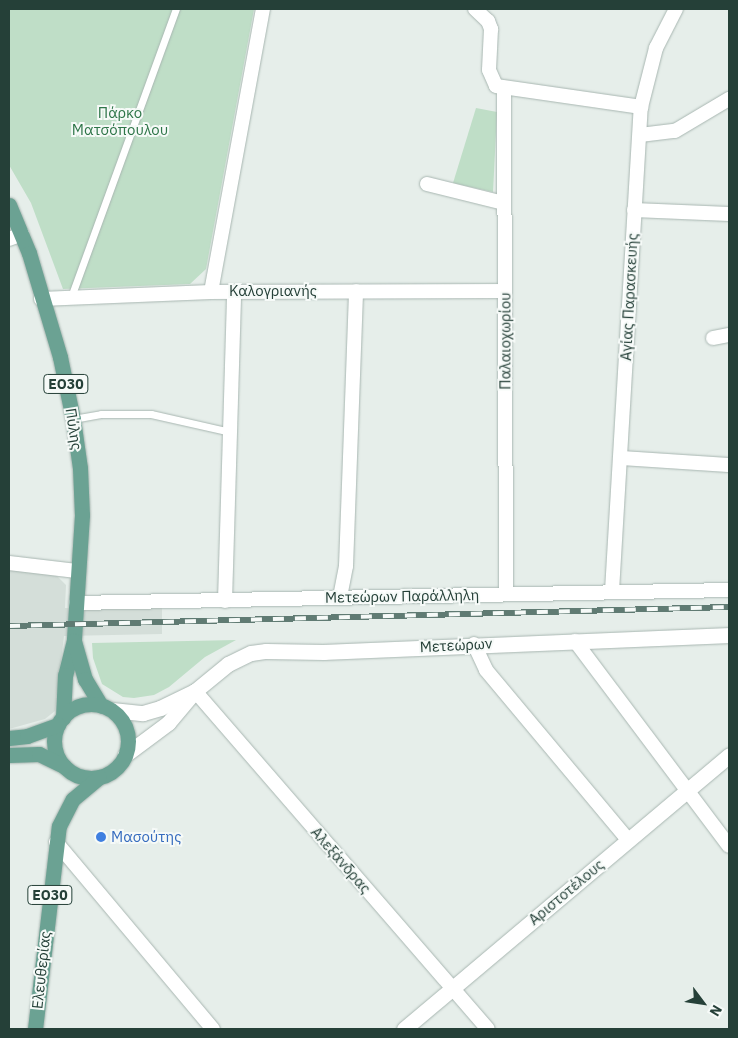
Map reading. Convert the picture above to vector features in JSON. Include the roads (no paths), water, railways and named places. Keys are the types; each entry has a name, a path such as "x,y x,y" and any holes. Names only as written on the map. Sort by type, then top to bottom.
{"main road":[{"name":"Πύλης","path":"9,205 15,236 41,298 73,419 82,491 76,603"},
{"name":"ΕΟ30","path":"64,766 55,746 65,676 74,640 76,603"},
{"name":"Μετεώρων","path":"107,708 143,713 176,702 195,691 228,664 251,653 729,635"},
{"name":"ΕΟ30","path":"74,640 86,679 126,730 125,755"},
{"name":"Μετεώρων","path":"125,755 168,723 195,691"},
{"path":"9,738 27,736 60,721 80,706 107,708"},
{"path":"9,755 39,754 80,776 98,777"},
{"name":"Ελευθερίας","path":"35,1029 56,842 64,812 73,799 98,777 114,770 125,755"},
{"name":"Αριστοτέλους","path":"404,1029 729,755"}],"street":[{"path":"211,292 263,9"},
{"path":"475,9 491,28 489,70 496,86 504,90 641,107"},
{"name":"Αγίας Παρασκευής","path":"612,591 641,107 656,48 676,9"},
{"name":"Παλαιοχωρίου","path":"504,90 506,593"},
{"path":"640,135 675,131 729,99"},
{"path":"427,184 504,203"},
{"path":"634,210 729,214"},
{"path":"340,597 345,575 356,291"},
{"name":"Καλογριανής","path":"41,298 211,292 504,291"},
{"path":"225,601 234,292"},
{"path":"713,338 729,335"},
{"path":"621,458 729,466"},
{"path":"9,563 78,571"},
{"name":"Μετεώρων Παράλληλη","path":"76,603 729,590"},
{"path":"575,640 729,846"},
{"path":"474,644 486,670 628,840"},
{"name":"Αλεξάνδρας","path":"195,691 488,1029"},
{"path":"56,842 213,1029"}],"lane":[{"path":"71,297 176,9"},
{"path":"73,419 101,414 150,414 230,432"}],"railway":[{"path":"9,626 729,607"}],"place":[{"name":"Μασούτης","path":"101,837"}],"park label":[{"name":"Πάρκο Ματσόπουλου","path":"120,120"}]}
